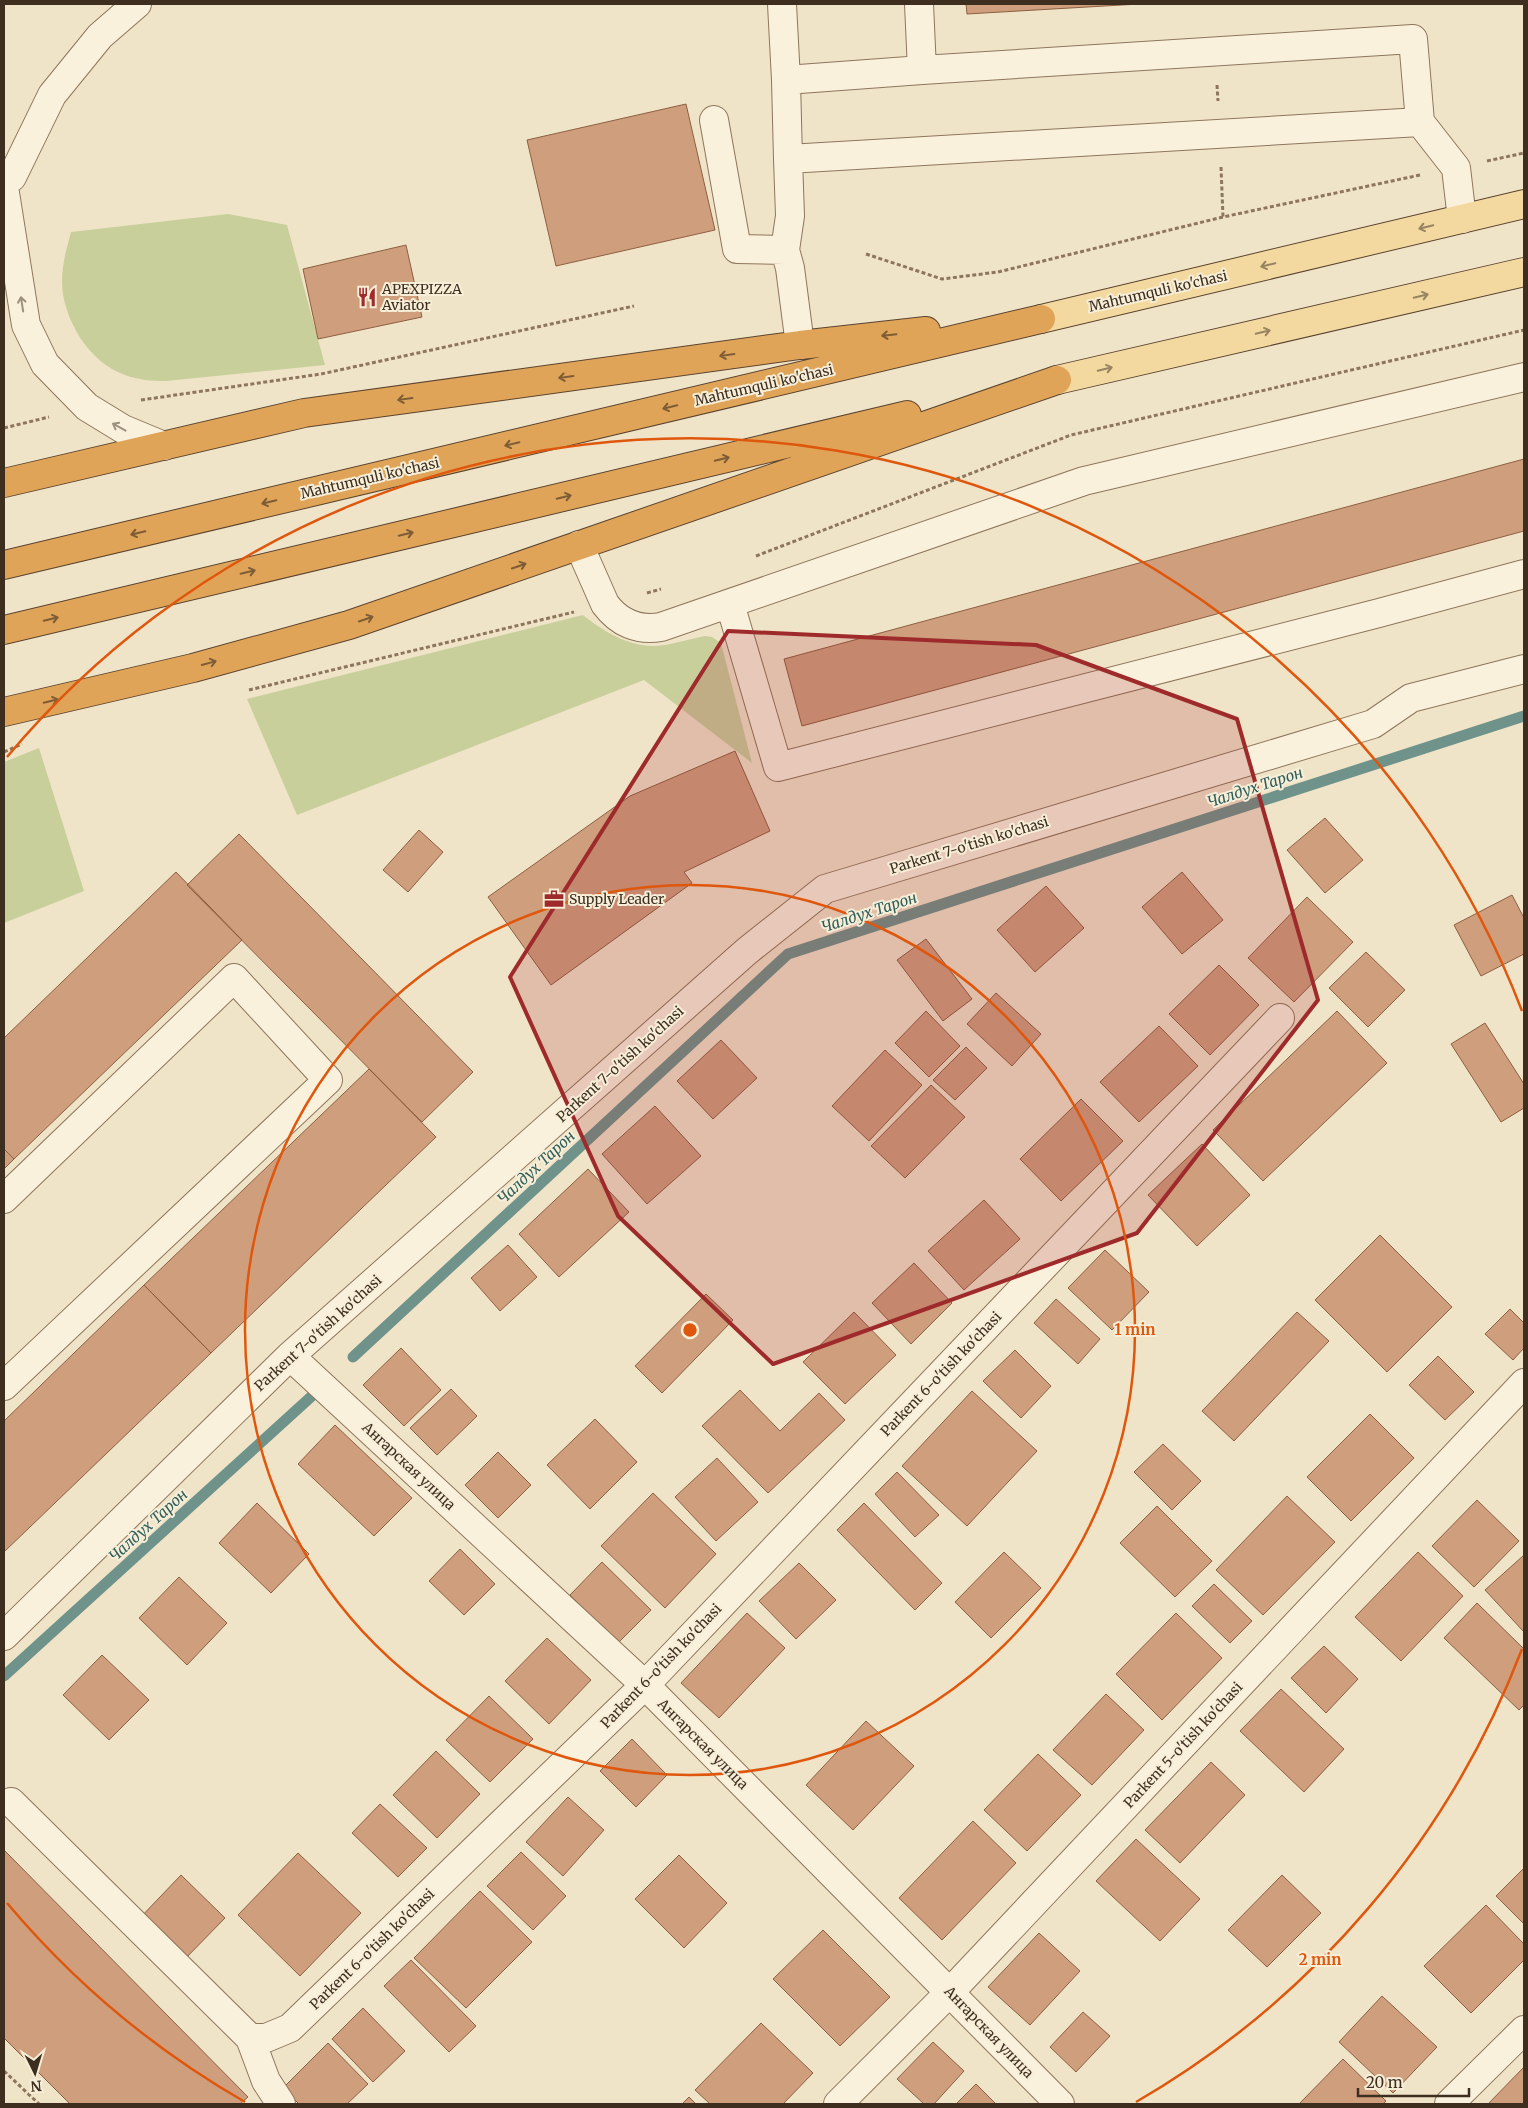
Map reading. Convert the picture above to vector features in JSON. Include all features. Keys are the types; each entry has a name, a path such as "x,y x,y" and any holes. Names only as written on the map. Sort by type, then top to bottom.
{"highway":[{"path":"4,483 304,413 800,345 1041,319"},
{"name":"Mahtumquli ko'chasi","path":"4,565 1041,319"},
{"path":"4,712 193,668 349,625 1057,380"},
{"path":"4,630 1057,380"}],"main road":[{"name":"Mahtumquli ko'chasi","path":"1041,319 1524,204"},
{"path":"1057,380 1524,272"}],"street":[{"path":"137,4 100,36 52,95 6,186 26,325 45,364 87,407 123,429 164,446"},
{"path":"782,4 790,216 785,250 790,268 800,345"},
{"path":"919,4 922,70"},
{"path":"786,80 1412,39 1420,122 1456,168 1462,219"},
{"path":"714,120 737,249 785,250"},
{"path":"788,159 1420,122"},
{"path":"578,545 605,604 622,621 645,629 661,627 1084,481 1524,376"},
{"path":"730,604 778,767 1524,574"},
{"name":"Parkent 7-o'tish ko'chasi","path":"7,1628 290,1356 747,951 825,888 1373,724 1411,698 1524,668"},
{"path":"4,1199 234,978 328,1080 4,1386"},
{"name":"Parkent 6-o'tish ko'chasi","path":"250,2038 266,2038 290,2028 645,1685 1280,1018"},
{"name":"Ангарская улица","path":"290,1356 645,1685 1060,2104"},
{"name":"Parkent 5-o'tish ko'chasi","path":"838,2104 950,1992 1524,1383"},
{"path":"11,1802 250,2038 266,2081 281,2104"},
{"path":"1449,2104 1524,2030"}],"path":[{"path":"866,254 942,279 998,272 1223,217 1524,154"},
{"path":"4,428 87,407 321,374 634,306"},
{"path":"749,559 1071,435 1524,330"},
{"path":"240,692 667,588"},
{"path":"4,752 30,742"},
{"path":"4,2071 39,2104"}],"highlighted area":[{"path":"728,631 1036,645 1237,719 1318,1000 1137,1233 773,1364 618,1216 510,977"}],"green space":[{"path":"228,214 287,225 325,365 166,381 145,380 130,377 112,369 89,350 72,324 63,295 63,268 71,232"},
{"path":"583,615 617,637 645,646 674,643 705,636 712,637 721,643 752,763 644,680 297,815 247,699"},
{"path":"39,748 84,891 4,923 4,762"}],"building":[{"path":"966,4 1139,4 967,14"},
{"path":"686,104 715,230 556,266 527,140"},
{"path":"406,245 422,317 318,339 303,269"},
{"path":"1524,459 1524,531 802,726 784,659"},
{"path":"735,751 770,831 684,872 692,883 551,985 488,897 630,796"},
{"path":"1325,818 1363,860 1325,893 1287,850"},
{"path":"419,830 443,852 408,892 383,870"},
{"path":"239,834 473,1072 422,1122 187,885"},
{"path":"176,872 242,940 14,1159 4,1149 4,1038"},
{"path":"1182,872 1223,920 1182,954 1142,907"},
{"path":"1046,886 1084,928 1035,972 997,930"},
{"path":"1512,895 1524,918 1524,954 1481,976 1454,925"},
{"path":"1307,897 1353,942 1294,1002 1248,958"},
{"path":"926,939 972,999 943,1021 897,960"},
{"path":"1366,952 1405,990 1368,1027 1329,988"},
{"path":"1219,965 1259,1005 1210,1055 1169,1014"},
{"path":"996,993 1041,1034 1012,1066 967,1024"},
{"path":"926,1011 960,1046 929,1077 895,1043"},
{"path":"1337,1011 1387,1063 1263,1181 1213,1130"},
{"path":"1485,1023 1524,1084 1524,1108 1501,1122 1451,1044"},
{"path":"1159,1026 1198,1066 1139,1122 1100,1082"},
{"path":"721,1040 757,1078 713,1119 677,1081"},
{"path":"966,1047 987,1068 955,1100 933,1080"},
{"path":"885,1050 922,1085 869,1141 832,1106"},
{"path":"369,1069 436,1137 211,1353 144,1285"},
{"path":"931,1085 965,1117 905,1178 871,1146"},
{"path":"1081,1099 1123,1141 1061,1201 1020,1159"},
{"path":"655,1106 701,1156 647,1204 602,1154"},
{"path":"1202,1144 1250,1195 1197,1246 1148,1195"},
{"path":"4,1149 14,1159 4,1169"},
{"path":"588,1169 629,1212 559,1277 519,1234"},
{"path":"984,1200 1020,1239 964,1290 928,1251"},
{"path":"1380,1235 1452,1307 1387,1372 1315,1300"},
{"path":"508,1245 537,1277 500,1311 471,1278"},
{"path":"1105,1250 1149,1292 1112,1330 1068,1288"},
{"path":"914,1263 952,1303 911,1344 872,1303"},
{"path":"144,1285 211,1353 4,1552 4,1421"},
{"path":"706,1294 733,1320 662,1393 635,1366"},
{"path":"1056,1299 1100,1339 1078,1364 1034,1323"},
{"path":"1510,1309 1524,1323 1524,1348 1513,1360 1485,1334"},
{"path":"854,1312 896,1355 845,1404 803,1362"},
{"path":"1297,1312 1329,1341 1234,1441 1202,1411"},
{"path":"401,1348 441,1390 404,1426 363,1385"},
{"path":"1015,1350 1051,1386 1021,1418 983,1381"},
{"path":"1438,1356 1474,1392 1445,1420 1409,1385"},
{"path":"451,1389 477,1416 437,1455 410,1428"},
{"path":"740,1390 780,1431 819,1393 845,1420 768,1493 702,1426"},
{"path":"972,1391 1037,1451 967,1526 902,1466"},
{"path":"1370,1414 1414,1458 1351,1521 1307,1477"},
{"path":"595,1419 637,1462 590,1509 547,1465"},
{"path":"335,1425 412,1498 374,1536 298,1464"},
{"path":"1163,1444 1201,1481 1172,1510 1134,1472"},
{"path":"498,1452 531,1485 498,1518 465,1485"},
{"path":"717,1458 758,1502 716,1541 675,1497"},
{"path":"897,1472 939,1515 915,1537 875,1494"},
{"path":"653,1493 716,1554 665,1608 601,1546"},
{"path":"1287,1496 1335,1542 1263,1615 1216,1570"},
{"path":"1477,1500 1519,1541 1474,1587 1432,1546"},
{"path":"257,1503 309,1554 271,1593 219,1543"},
{"path":"864,1503 942,1583 915,1610 837,1530"},
{"path":"1157,1506 1212,1561 1175,1597 1120,1543"},
{"path":"460,1549 495,1584 464,1615 429,1581"},
{"path":"1004,1552 1041,1588 991,1638 955,1602"},
{"path":"1418,1552 1463,1596 1401,1661 1355,1617"},
{"path":"1524,1555 1524,1632 1485,1590"},
{"path":"602,1562 651,1610 618,1643 570,1595"},
{"path":"799,1563 836,1600 796,1639 759,1601"},
{"path":"179,1577 227,1623 187,1665 139,1618"},
{"path":"1214,1584 1252,1621 1230,1643 1192,1606"},
{"path":"1477,1603 1524,1649 1524,1705 1519,1710 1444,1638"},
{"path":"747,1613 785,1648 719,1718 681,1683"},
{"path":"1176,1613 1222,1658 1162,1720 1116,1674"},
{"path":"547,1638 591,1680 549,1724 505,1681"},
{"path":"1324,1646 1358,1679 1326,1713 1291,1678"},
{"path":"102,1655 149,1700 109,1740 63,1695"},
{"path":"1281,1689 1344,1749 1304,1792 1240,1731"},
{"path":"1106,1694 1144,1730 1092,1785 1053,1750"},
{"path":"489,1696 533,1739 490,1782 446,1740"},
{"path":"866,1721 914,1766 853,1830 806,1785"},
{"path":"632,1739 667,1775 636,1807 600,1771"},
{"path":"436,1751 480,1794 437,1838 393,1795"},
{"path":"1038,1754 1081,1795 1027,1851 984,1810"},
{"path":"1211,1762 1245,1795 1180,1863 1145,1830"},
{"path":"568,1797 604,1830 563,1876 526,1842"},
{"path":"380,1804 427,1848 398,1877 352,1833"},
{"path":"973,1821 1016,1863 942,1940 899,1898"},
{"path":"1136,1839 1200,1899 1160,1941 1096,1881"},
{"path":"4,1850 248,2097 240,2104 70,2104 4,2038"},
{"path":"521,1852 566,1896 533,1930 487,1886"},
{"path":"298,1853 361,1913 300,1976 238,1915"},
{"path":"679,1855 727,1903 684,1948 635,1899"},
{"path":"1524,1868 1524,1924 1496,1896"},
{"path":"181,1875 225,1918 182,1962 138,1920"},
{"path":"1282,1875 1321,1913 1267,1967 1228,1930"},
{"path":"480,1891 532,1942 466,2008 414,1958"},
{"path":"1486,1905 1524,1944 1524,1960 1471,2013 1424,1966"},
{"path":"823,1930 890,1997 840,2046 773,1979"},
{"path":"1039,1933 1080,1971 1030,2025 988,1987"},
{"path":"411,1960 476,2026 449,2052 384,1986"},
{"path":"1382,1996 1437,2047 1393,2093 1339,2042"},
{"path":"363,2008 405,2051 373,2082 332,2039"},
{"path":"1083,2012 1110,2036 1076,2072 1050,2047"},
{"path":"761,2023 813,2073 783,2104 710,2104 695,2090"},
{"path":"933,2042 964,2071 934,2104 924,2104 897,2079"},
{"path":"328,2043 368,2084 347,2104 299,2104 283,2088"},
{"path":"1343,2059 1386,2101 1383,2104 1299,2104"},
{"path":"1524,2067 1524,2104 1488,2104"},
{"path":"976,2084 996,2104 956,2104"},
{"path":"689,2097 696,2104 682,2104"}],"waterway":[{"name":"Чалдух Тарон","path":"353,1357 788,954 1524,716"},
{"name":"Чалдух Тарон","path":"4,1676 313,1395"}],"place":[{"name":"APEXPIZZA Aviator","path":"367,297"},
{"name":"Supply Leader","path":"554,899"}]}
